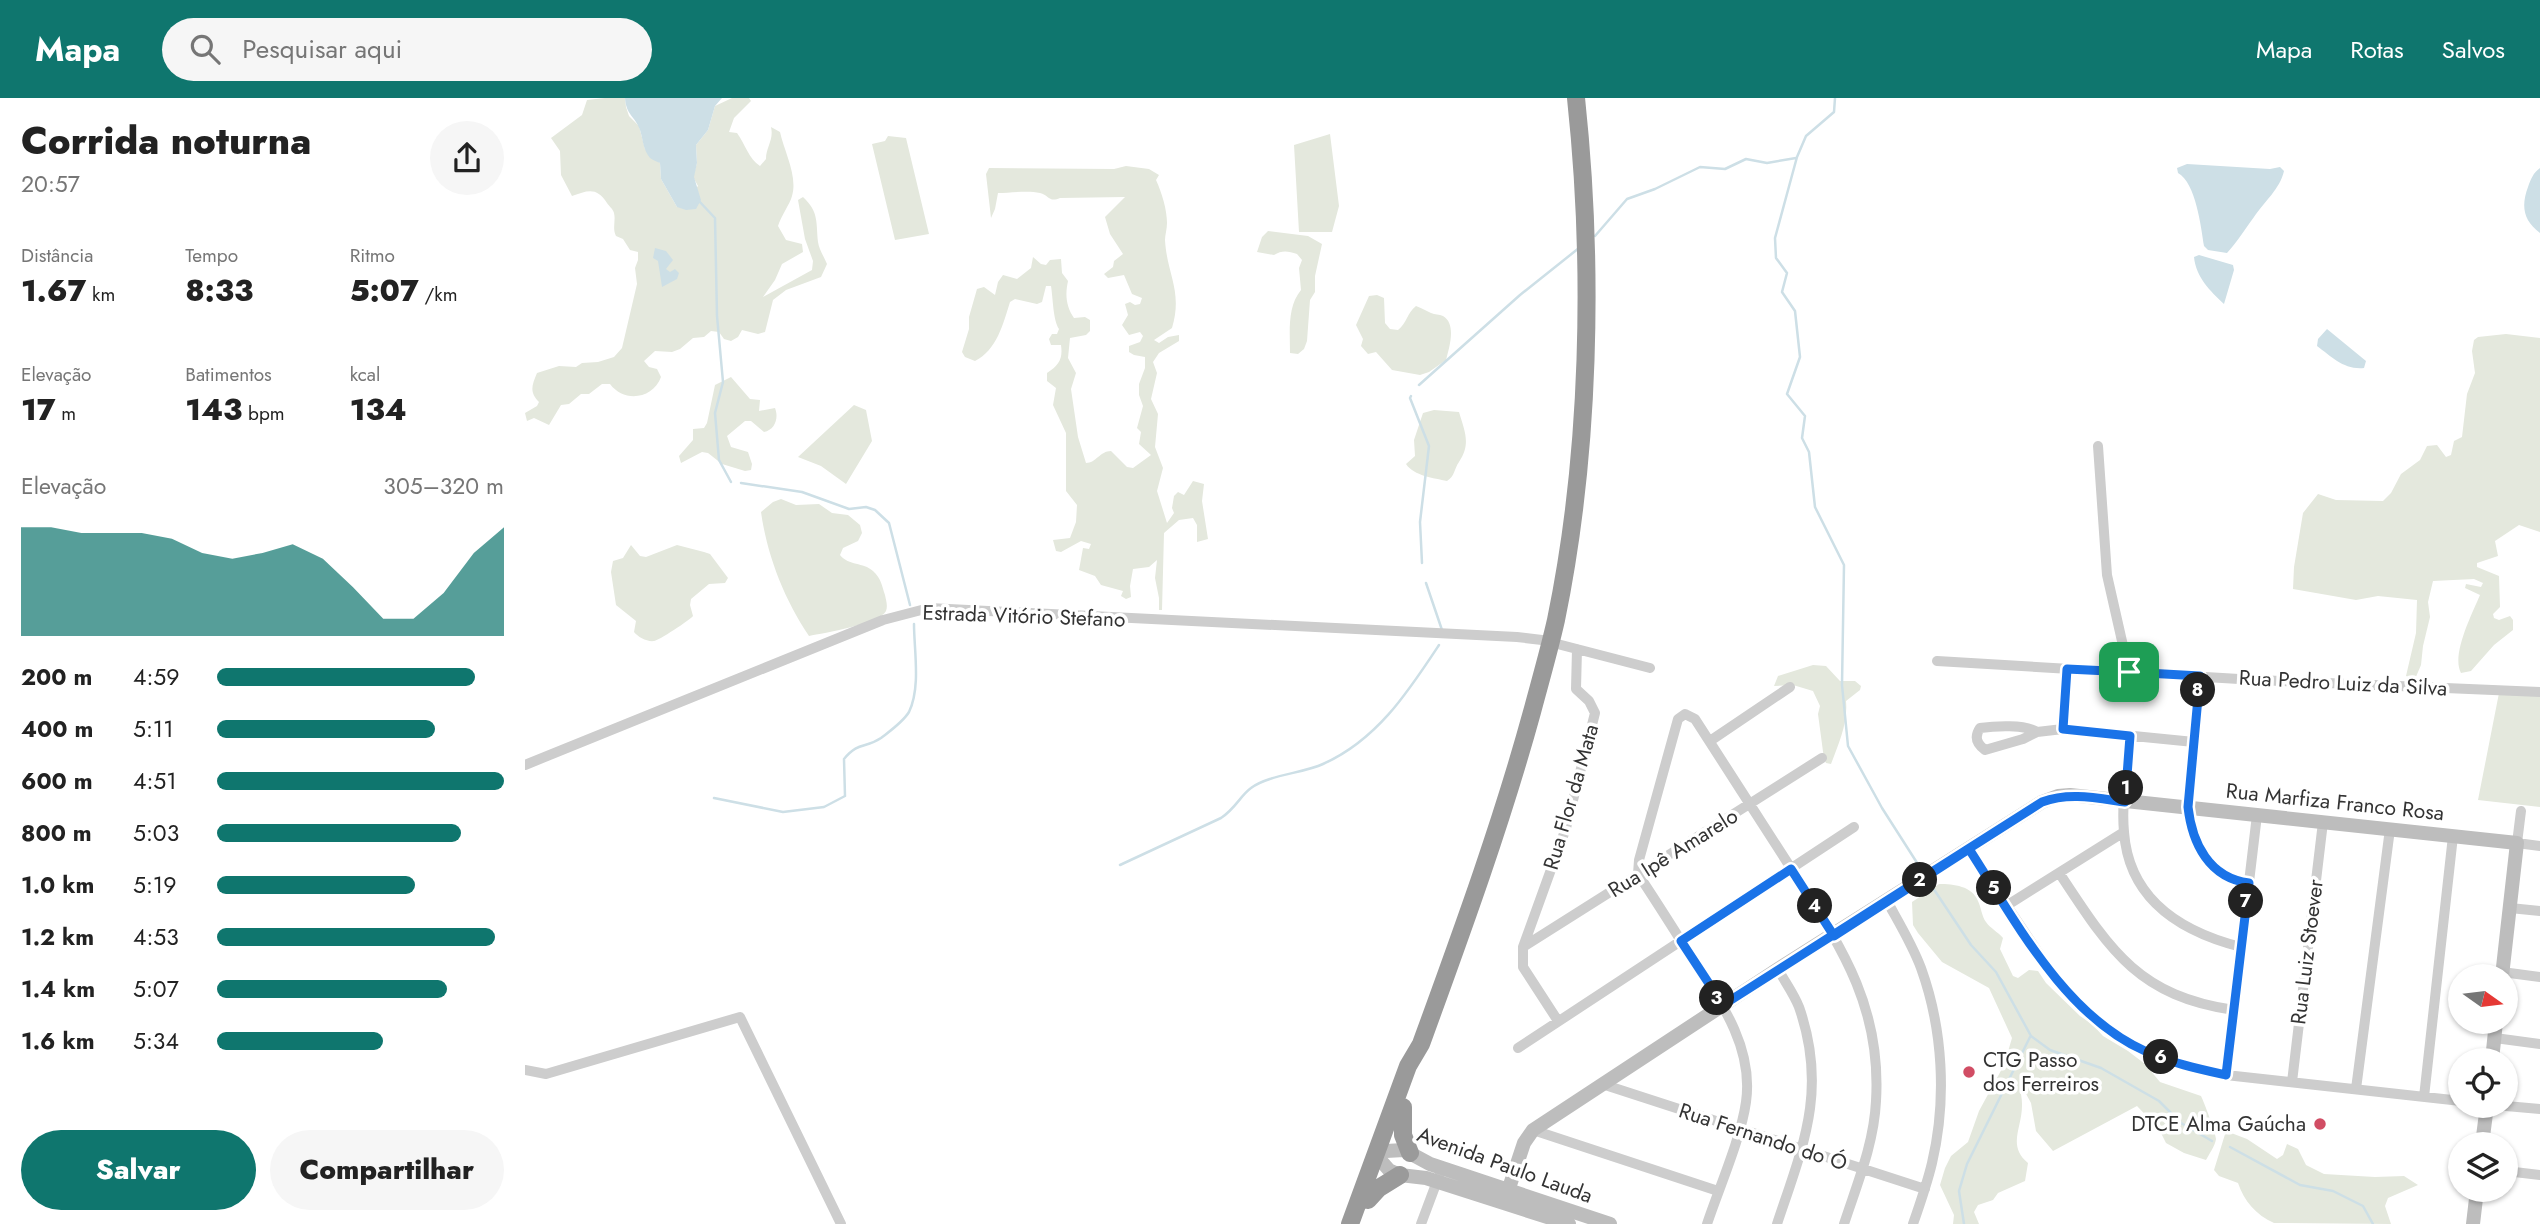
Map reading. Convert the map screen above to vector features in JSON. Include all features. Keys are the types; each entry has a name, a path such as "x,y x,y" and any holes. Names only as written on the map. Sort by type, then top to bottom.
{"highway":[{"path":"1350,1224 1403,1107 1421,1044 1495,837 1551,642 1569,551 1586,329 1586,225 1576,98"},
{"path":"1359,1224 1408,1066 1421,1044"},
{"path":"1403,1107 1403,1135 1410,1153"},
{"path":"1368,1200 1379,1188 1400,1175"}],"street":[{"path":"2098,446 2108,575 2129,672"},
{"name":"Estrada Vitório Stefano","path":"525,765 883,620 929,608 1517,637 1551,642"},
{"path":"1551,642 1650,668"},
{"name":"Rua Flor da Mata","path":"1523,947 1566,828 1595,713 1589,701 1577,689 1577,649"},
{"name":"Rua Pedro Luiz da Silva","path":"1937,661 2540,692"},
{"path":"2063,729 2067,669"},
{"path":"2200,676 2188,807 2194,838 2216,870 2249,883"},
{"path":"1710,741 1790,687"},
{"path":"1707,1224 1739,1129 1746,1099 1744,1059 1738,1037 1723,1005 1639,874 1639,860 1678,719 1685,714 1695,719 1710,741 1834,936 1856,978 1868,1015 1876,1060 1877,1102 1870,1145 1844,1224"},
{"path":"2037,732 2023,727 1987,727 1980,728 1977,737 1978,743 1985,750 2037,732 2063,729 2194,742"},
{"path":"2130,736 2124,832 2128,856 2137,876 2148,895 2163,912 2199,933 2241,947"},
{"name":"Rua Ipê Amarelo","path":"1523,947 1822,758"},
{"name":"Rua Marfiza Franco Rosa","path":"1533,1130 1723,1005 2042,802 2057,796 2188,807 2540,846"},
{"path":"2503,964 2521,811"},
{"path":"2226,1075 2256,815"},
{"name":"Rua Luiz Stoever","path":"2291,1082 2323,822"},
{"path":"1518,1048 1854,827"},
{"path":"2356,1089 2390,829"},
{"path":"2006,906 2124,832"},
{"path":"2424,1097 2453,836"},
{"path":"1969,849 2062,988 2101,1024 2143,1050 2226,1075 2448,1100"},
{"path":"2060,874 2105,941 2148,981 2190,1001 2234,1010"},
{"path":"1887,901 1920,967 1935,1024 1941,1071 1941,1103 1932,1162 1913,1224"},
{"path":"2510,908 2540,911"},
{"path":"1523,947 1523,967 1558,1021"},
{"path":"1777,1224 1812,1108 1811,1059 1798,1006 1778,970"},
{"path":"2518,975 2540,977"},
{"path":"525,1070 546,1074 740,1017 841,1224"},
{"path":"2493,1048 2494,1034"},
{"path":"2494,1038 2540,1044"},
{"name":"Rua Fernando do Ó","path":"1602,1084 1925,1189"},
{"path":"2518,1107 2540,1110"},
{"path":"1506,1197 1524,1143 1533,1130 1718,1191"},
{"name":"Avenida Paulo Lauda","path":"1439,1175 1410,1153 1397,1149 1381,1155 1389,1170 1400,1175 1439,1175 1506,1197 1610,1224"},
{"path":"2518,1172 2540,1175"},
{"path":"1422,1224 1439,1175"},
{"name":"Avenida Paulo Lauda","path":"1506,1197 1569,1224"},
{"path":"2473,1224 2476,1202"}],"shaded area":[{"path":"625,98 629,116 639,126 645,149 660,163 661,179 677,207 698,186 693,177 697,163 696,145 708,130 715,106 732,98 749,98 751,101 734,118 729,132 737,133 760,166 766,159 771,127 780,132 792,172 793,188 791,199 778,226 786,240 802,244 803,252 782,264 763,297 812,270 813,261 805,239 798,200 803,197 814,213 819,245 827,264 821,277 786,290 773,300 765,332 758,334 742,330 738,337 731,341 724,339 719,332 711,331 704,337 693,338 672,352 655,351 644,361 649,367 657,369 661,377 652,390 645,394 630,396 610,384 602,384 589,394 581,394 569,404 561,405 549,425 534,418 527,421 525,413 539,402 532,388 537,373 559,366 576,367 582,363 598,362 614,357 622,348 637,284 635,268 638,252 630,250 623,239 616,236 613,212 600,194 587,191 572,196 561,175 560,151 551,138 582,115 587,100"},
{"path":"625,98 722,98 715,106 708,130 696,145 697,163 694,177 701,200 696,209 677,207 661,179 660,163 651,159 646,152 640,130 627,108"},
{"path":"1330,134 1339,206 1332,232 1299,232 1294,145"},
{"path":"888,136 906,138 929,234 895,240 872,144 885,141"},
{"path":"2187,164 2270,169 2280,167 2284,171 2275,190 2227,253 2208,250 2204,246 2193,195 2184,178 2178,173 2177,168"},
{"path":"1126,166 1149,169 1159,175 1156,180 1167,218 1165,240 1175,293 1175,315 1172,328 1154,340 1159,343 1168,337 1179,335 1179,341 1159,353 1153,362 1157,373 1151,399 1158,414 1155,447 1163,468 1157,491 1167,523 1174,513 1174,496 1178,492 1184,495 1193,481 1204,484 1202,501 1208,539 1197,542 1197,525 1193,518 1179,520 1164,533 1162,610 1159,610 1155,578 1157,560 1149,567 1133,569 1131,597 1126,599 1121,596 1123,591 1101,585 1095,576 1079,570 1083,548 1089,549 1091,544 1081,541 1061,552 1056,551 1053,540 1070,538 1076,522 1077,505 1066,491 1066,433 1053,405 1056,388 1047,381 1047,373 1061,358 1061,345 1051,345 1049,339 1052,334 1057,334 1059,329 1054,315 1051,286 1046,286 1042,302 1037,304 1015,299 1010,302 998,336 983,356 975,361 965,357 962,352 977,289 984,287 995,295 1003,275 1017,279 1031,268 1033,257 1046,265 1050,260 1061,259 1062,273 1068,281 1067,300 1071,314 1074,318 1085,317 1090,320 1090,331 1086,335 1070,338 1068,358 1076,373 1071,389 1078,437 1086,463 1111,451 1127,467 1133,468 1151,455 1139,444 1141,432 1137,428 1143,406 1139,384 1145,368 1145,357 1129,352 1129,346 1140,342 1143,336 1140,332 1129,335 1122,325 1128,315 1125,304 1140,304 1142,298 1132,294 1124,275 1108,278 1104,274 1123,254 1110,234 1105,217 1125,197 1053,200 1035,192 998,193 991,218 986,174 989,168 1114,169"},
{"path":"2540,168 2540,233 2527,218 2524,206 2530,181"},
{"path":"1268,231 1308,236 1322,244 1315,276 1315,292 1310,300 1307,341 1298,354 1290,353 1290,328 1293,304 1301,290 1299,268 1302,260 1291,252 1274,255 1257,252 1262,237"},
{"path":"655,248 666,251 673,260 666,269 670,272 675,269 679,273 677,279 662,287 658,261 653,258"},
{"path":"2199,255 2233,265 2224,304 2201,277 2194,257"},
{"path":"1369,296 1384,298 1385,323 1390,329 1398,330 1416,306 1443,316 1451,330 1446,360 1420,375 1392,370 1376,352 1368,354 1361,346 1363,339 1356,325"},
{"path":"2327,329 2366,361 2364,368 2344,365 2317,346 2318,339"},
{"path":"2506,334 2540,338 2540,532 2519,525 2495,541 2498,556 2477,563 2477,567 2499,576 2500,607 2493,614 2494,618 2499,620 2510,616 2513,630 2494,645 2471,671 2461,673 2459,656 2464,634 2480,595 2465,588 2466,584 2481,587 2483,583 2474,579 2433,581 2428,602 2430,617 2421,665 2415,679 2406,676 2416,633 2417,600 2378,596 2356,600 2293,589 2303,513 2318,494 2336,500 2383,501 2391,493 2401,474 2420,460 2427,446 2437,445 2446,457 2451,455 2454,441 2462,437 2467,394 2475,373 2472,351 2474,340 2478,337"},
{"path":"731,377 750,399 760,400 759,411 775,408 776,412 775,423 768,431 764,432 751,421 745,421 727,436 731,447 748,452 751,470 745,471 722,464 708,453 702,452 681,463 679,456 693,440 693,429 704,428 707,423 715,385"},
{"path":"854,405 866,410 872,441 846,484 821,466 798,457"},
{"path":"1434,410 1459,412 1465,432 1463,456 1447,481 1419,474 1406,464 1415,456 1414,440 1423,413"},
{"path":"781,499 796,505 819,504 832,513 848,515 860,525 862,533 858,541 843,548 840,555 848,561 869,568 878,576 887,605 881,616 851,627 809,636 784,592 764,528 761,512"},
{"path":"631,545 640,556 646,557 677,545 710,554 728,578 725,583 709,584 691,599 693,616 686,622 657,640 646,640 634,632 636,621 616,605 611,572 613,561 623,558"},
{"path":"1813,665 1826,666 1840,681 1855,681 1861,686 1860,690 1846,701 1844,725 1831,764 1824,759 1818,714 1820,706 1813,691 1793,685 1774,686 1778,676"},
{"path":"2499,693 2540,695 2540,807 2478,800"},
{"path":"1939,884 1962,887 1975,896 1986,922 2003,938 2000,949 2013,976 2018,978 2029,970 2038,971 2046,983 2080,1016 2103,1036 2145,1064 2160,1082 2201,1096 2216,1139 2206,1160 2184,1153 2166,1143 2159,1129 2137,1106 2053,1151 2036,1131 2031,1103 2025,1092 2021,1094 2017,1140 2021,1156 2028,1163 2025,1181 1998,1193 1993,1200 1978,1205 1974,1212 1979,1224 1953,1224 1954,1215 1940,1185 1945,1168 1951,1156 1968,1142 1979,1111 2004,1065 2012,1038 1989,988 1942,962 1913,925 1912,902"},
{"path":"2226,1131 2247,1139 2277,1159 2283,1155 2287,1144 2298,1149 2306,1165 2324,1174 2404,1176 2418,1185 2388,1198 2385,1206 2391,1224 2274,1223 2252,1207 2238,1183 2219,1176 2214,1170"}],"waterway":[{"path":"1835,98 1834,112 1806,136 1797,157 1775,238 1776,258 1787,273 1782,292 1795,311 1800,357 1787,394 1805,416 1802,438 1809,452 1815,507 1844,565 1842,685 1848,746 1882,808 1921,869"},
{"path":"1595,236 1627,199 1700,167 1725,169 1746,159 1767,163 1796,158"},
{"path":"698,200 715,218 717,316 723,382 715,413 719,460 731,482"},
{"path":"1419,385 1520,295 1579,248"},
{"path":"1411,396 1429,446 1420,522 1422,563"},
{"path":"741,483 802,492 849,509 866,507 875,510 889,523 910,605"},
{"path":"1426,583 1442,630"},
{"path":"714,798 783,812 824,807 845,796 844,759 858,747 881,738 909,712 916,680 914,624"},
{"path":"1120,865 1221,818 1247,791 1258,784 1323,764 1360,742 1390,713 1439,645"},
{"path":"1931,885 1971,945 1996,972 2031,1036 2050,1050 2101,1068 2159,1101 2181,1123 2212,1141"},
{"path":"1964,1224 1959,1191 1967,1164 2030,1037"},
{"path":"2230,1147 2300,1185 2333,1191 2363,1206 2373,1224"}],"place":[{"name":"CTG Passo dos Ferreiros","path":"1969,1072"},
{"name":"DTCE Alma Gaúcha","path":"2320,1124"}],"route":[{"path":"2129,672 2067,669 2063,729 2130,736 2125,802 2070,795 2057,796 2042,802 1887,901 1834,936 1723,1005 1681,941 1791,869 1834,936 1969,849 2062,988 2101,1024 2143,1050 2226,1075 2249,883 2238,881 2216,870 2199,848 2190,824 2188,807 2200,676 2129,672"}]}
